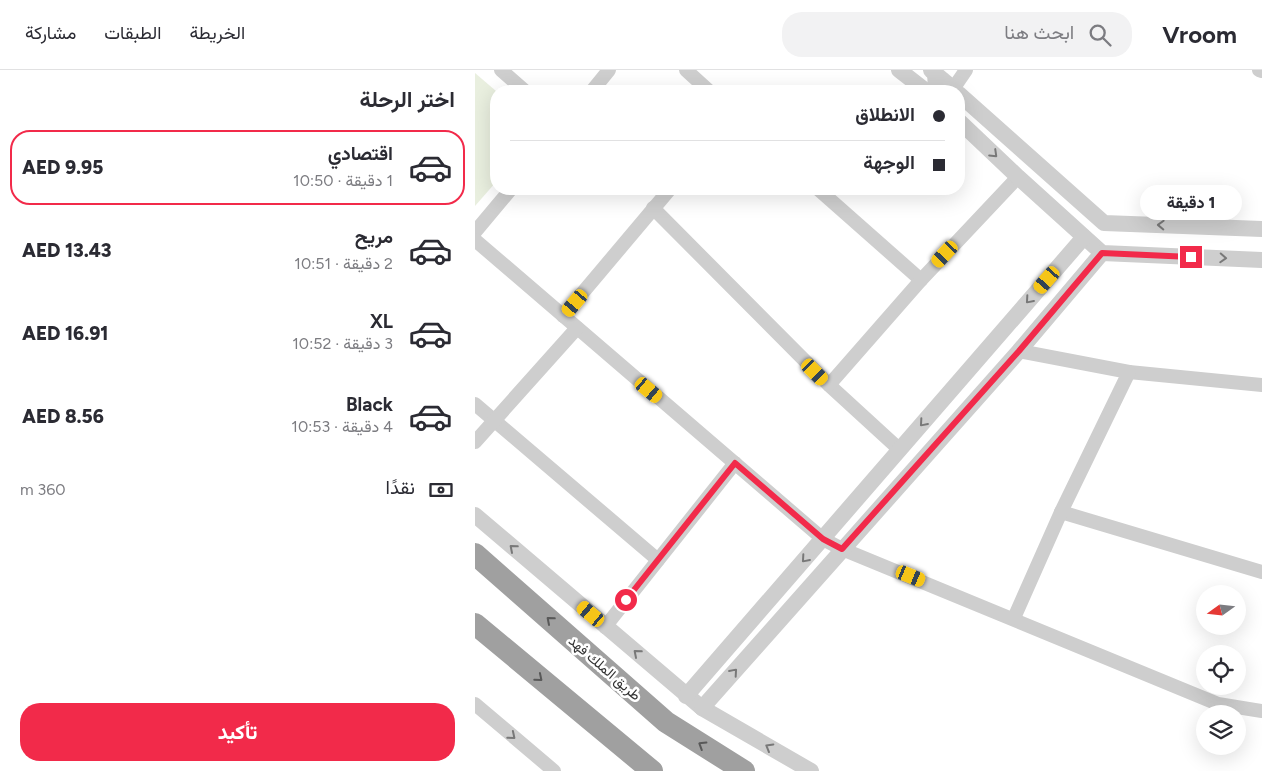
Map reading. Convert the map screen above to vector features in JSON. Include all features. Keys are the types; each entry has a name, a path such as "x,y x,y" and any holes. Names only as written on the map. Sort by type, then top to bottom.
{"highway":[{"name":"طريق الملك فهد","path":"475,554 666,722 744,771"},
{"path":"475,624 652,771"}],"street":[{"path":"501,70 518,85"},
{"path":"597,85 609,70"},
{"path":"686,70 702,85"},
{"path":"899,70 918,85"},
{"path":"957,85 966,70"},
{"path":"933,71 948,85"},
{"path":"933,71 934,85"},
{"path":"965,101 1104,223 1262,229"},
{"path":"965,127 1102,253 1262,260"},
{"path":"829,385 921,280 1018,177"},
{"path":"475,232 506,195"},
{"path":"563,316 665,195"},
{"path":"825,195 921,280"},
{"path":"653,208 829,385 900,450"},
{"path":"686,696 1084,237"},
{"path":"475,240 823,539 842,549 1014,618 1218,704 1262,711"},
{"path":"701,708 1019,351 1102,253"},
{"path":"475,442 577,328"},
{"path":"1019,351 1129,372 1262,385"},
{"path":"1014,618 1061,512 1129,372"},
{"path":"475,404 658,560"},
{"path":"605,627 735,463"},
{"path":"1061,512 1262,572"},
{"path":"475,515 701,708 811,771"},
{"path":"475,704 554,771"}],"green space":[{"path":"475,73 490,86 490,189 475,206"}],"route":[{"path":"626,600 735,463 823,539 842,549 1019,351 1102,253 1191,257"}]}
